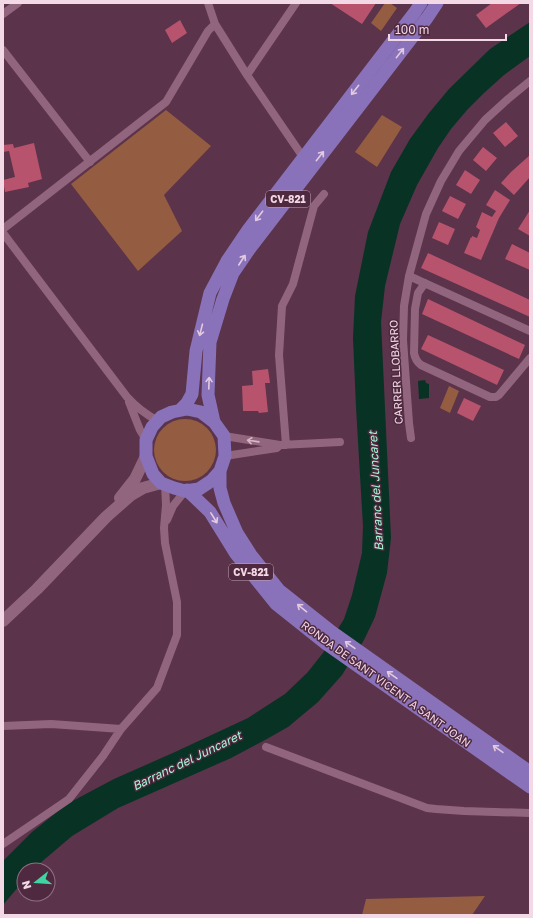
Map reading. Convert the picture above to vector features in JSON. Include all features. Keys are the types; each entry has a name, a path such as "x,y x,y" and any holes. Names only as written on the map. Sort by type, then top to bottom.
{"main road":[{"name":"CV-821","path":"180,410 187,403 192,394 196,351 210,293 227,261 248,230 421,3"},
{"name":"CV-821","path":"214,422 208,395 210,342 223,298 233,273 248,251 437,3"},
{"name":"CV-821","path":"146,440 152,427 161,418 172,412 187,409 201,412 214,422 224,436"},
{"name":"RONDA DE SANT VICENT A SANT JOAN","path":"224,436 225,456 220,471 220,488 224,503 237,533 252,556 279,590 369,674 530,787"},
{"path":"146,440 146,456 153,474 163,484"},
{"name":"RONDA DE SANT VICENT A SANT JOAN","path":"163,484 186,491 199,489 211,481 220,471"},
{"name":"RONDA DE SANT VICENT A SANT JOAN","path":"186,491 210,512 236,554 276,604 329,638 368,658 530,772"}],"street":[{"path":"3,14 18,3"},
{"path":"208,3 215,24 247,75 303,157"},
{"path":"247,75 296,3"},
{"path":"3,229 166,102 208,31 215,24"},
{"path":"3,50 90,162"},
{"name":"CARRER LLOBARRO","path":"411,438 403,340 404,306 409,276 426,214 438,188 459,151 486,120 530,81"},
{"path":"283,445 279,355 282,306 293,284 314,206 324,194"},
{"path":"3,233 127,397 138,409 158,421"},
{"path":"409,276 530,331"},
{"path":"425,283 418,293 415,309 414,353 415,358 421,365 490,397 496,397 530,358"},
{"path":"127,397 146,440"},
{"path":"224,436 283,445 340,442"},
{"path":"225,456 277,448 283,445"},
{"path":"106,517 135,479 146,456"},
{"path":"3,621 106,517 130,495 143,488 163,484 166,504 164,528 165,543 177,602 177,635 157,688 121,729 103,756 69,799 3,844"},
{"path":"164,528 173,506 186,491"},
{"path":"3,726 51,724 121,729"},
{"path":"266,747 427,808 464,811 530,813"}],"shaded area":[{"path":"385,3 390,3 397,8 381,31 371,23"},
{"path":"166,110 211,146 164,195 182,231 138,271 71,184"},
{"path":"382,115 402,127 377,167 355,152"},
{"path":"449,386 459,391 450,413 440,408"},
{"path":"179,419 191,419 207,428 214,438 216,450 214,462 207,472 191,481 179,481 168,476 159,467 154,456 154,444 159,433 168,424"},
{"path":"485,896 472,915 362,915 366,899"}],"water":[{"name":"Barranc del Juncaret","path":"530,22 530,56 504,75 467,110 438,148 417,185 400,224 385,286 381,322 391,538 387,573 375,617 364,640 342,675 318,702 288,727 231,758 118,808 72,836 41,862 16,862 16,890 3,905 3,861 32,832 67,804 114,779 248,718 285,694 307,673 323,653 344,619 352,595 362,553 363,526 353,338 355,296 368,232 391,172 410,139 449,89 490,49"},
{"path":"425,380 426,383 429,384 429,398 419,399 418,381"}],"building":[{"path":"330,3 376,3 362,24"},
{"path":"492,3 521,3 486,28 476,15"},
{"path":"180,20 187,33 172,43 165,30"},
{"path":"506,122 518,136 505,147 493,133"},
{"path":"34,143 42,179 28,183 29,187 5,192 3,180 15,177 9,151 3,152 3,145 13,144 14,148"},
{"path":"483,147 497,158 486,171 473,160"},
{"path":"530,155 530,177 514,195 501,183"},
{"path":"465,170 480,180 471,194 456,185"},
{"path":"495,190 510,200 499,218 481,260 464,253 471,237 477,238 480,230 476,227 482,212 492,217 496,211 486,205"},
{"path":"450,196 466,204 458,219 442,211"},
{"path":"530,210 530,236 518,229"},
{"path":"439,222 455,229 448,245 432,238"},
{"path":"512,244 530,253 530,270 505,259"},
{"path":"428,253 530,300 530,317 421,268"},
{"path":"428,299 525,345 519,359 422,314"},
{"path":"428,335 504,370 497,385 421,349"},
{"path":"268,369 270,383 265,383 268,412 259,413 258,411 243,411 242,386 253,385 252,371"},
{"path":"464,398 481,406 473,421 457,413"}]}
